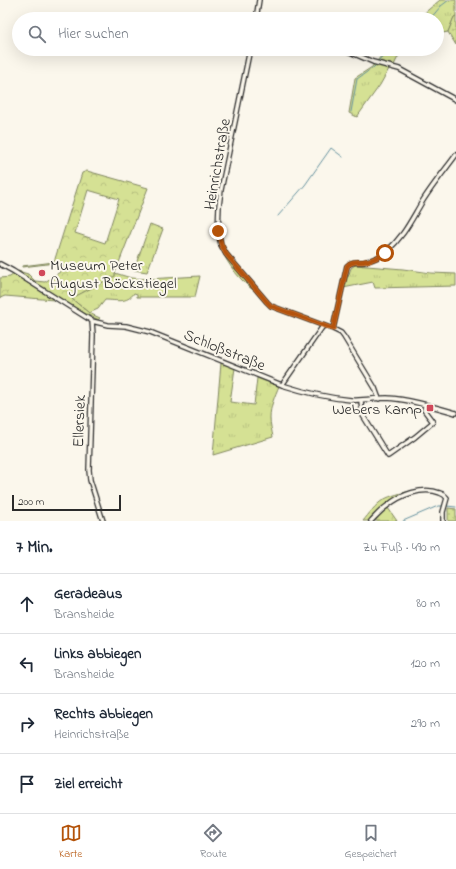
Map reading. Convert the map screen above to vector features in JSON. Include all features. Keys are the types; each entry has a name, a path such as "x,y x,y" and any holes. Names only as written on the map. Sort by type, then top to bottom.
{"street":[{"path":"257,12 259,0"},
{"name":"Heinrichstraße","path":"249,56 218,206 218,231 221,244 226,254 271,306 341,333 375,388 379,399"},
{"path":"359,56 373,62 399,69 456,100"},
{"path":"333,329 347,266 352,262 365,262 378,257 385,253 402,236 422,201 456,155"},
{"name":"Schloßstraße","path":"0,264 92,321 108,325 126,326 150,332 282,385 335,398 362,400 386,398 425,405 456,413"},
{"name":"Ellersiek","path":"92,321 93,335 89,470 90,480 103,521"},
{"path":"282,385 323,326"},
{"path":"362,400 362,414 388,456 426,429 433,422 424,410 425,405"},
{"path":"371,521 386,506 398,498 425,490 430,490 446,495 448,498 444,509 443,521"}],"green space":[{"path":"440,0 456,0 456,16 454,17 448,32 444,33 444,12 425,12"},
{"path":"456,16 456,45 448,32 454,17"},
{"path":"381,56 398,56 394,65 377,61"},
{"path":"374,64 390,67 380,85 357,117 349,113 355,78 372,67"},
{"path":"87,171 148,188 115,276 72,299 89,313 100,318 98,320 68,305 17,272 28,274 35,281 45,282 60,272 60,265 55,263 22,266 54,262 82,173","holes":["88,190 119,199 105,243 75,233"]},
{"path":"150,224 163,229 147,272 134,270"},
{"path":"222,251 253,290 235,272"},
{"path":"355,265 431,273 456,274 456,286 375,288 373,282 343,288 346,276 348,277 351,268"},
{"path":"115,273 131,278 147,279 200,276 195,297 137,297 137,294 134,293 125,300 105,300 98,309 89,313 72,299"},
{"path":"14,274 54,300 5,296 0,298 0,278 10,277"},
{"path":"221,363 235,368 230,402 254,405 257,378 279,386 270,414 273,437 213,455"},
{"path":"411,491 397,497 385,505 368,521 363,521 383,500 393,495"},
{"path":"388,508 397,521 374,521"},
{"path":"448,508 456,509 456,521 448,521"}],"waterway":[{"path":"436,12 449,0"},
{"path":"378,61 383,56"},
{"path":"351,112 357,79 376,65"},
{"path":"278,216 305,185 331,148 343,157"},
{"path":"403,521 438,506 444,506"},
{"path":"447,506 456,507"}],"place":[{"name":"Museum Peter August Böckstiegel","path":"42,273"},
{"name":"Webers Kamp","path":"430,408"}],"route":[{"path":"218,231 221,244 226,254 271,306 333,329 347,266 352,262 365,262 385,253"}]}
